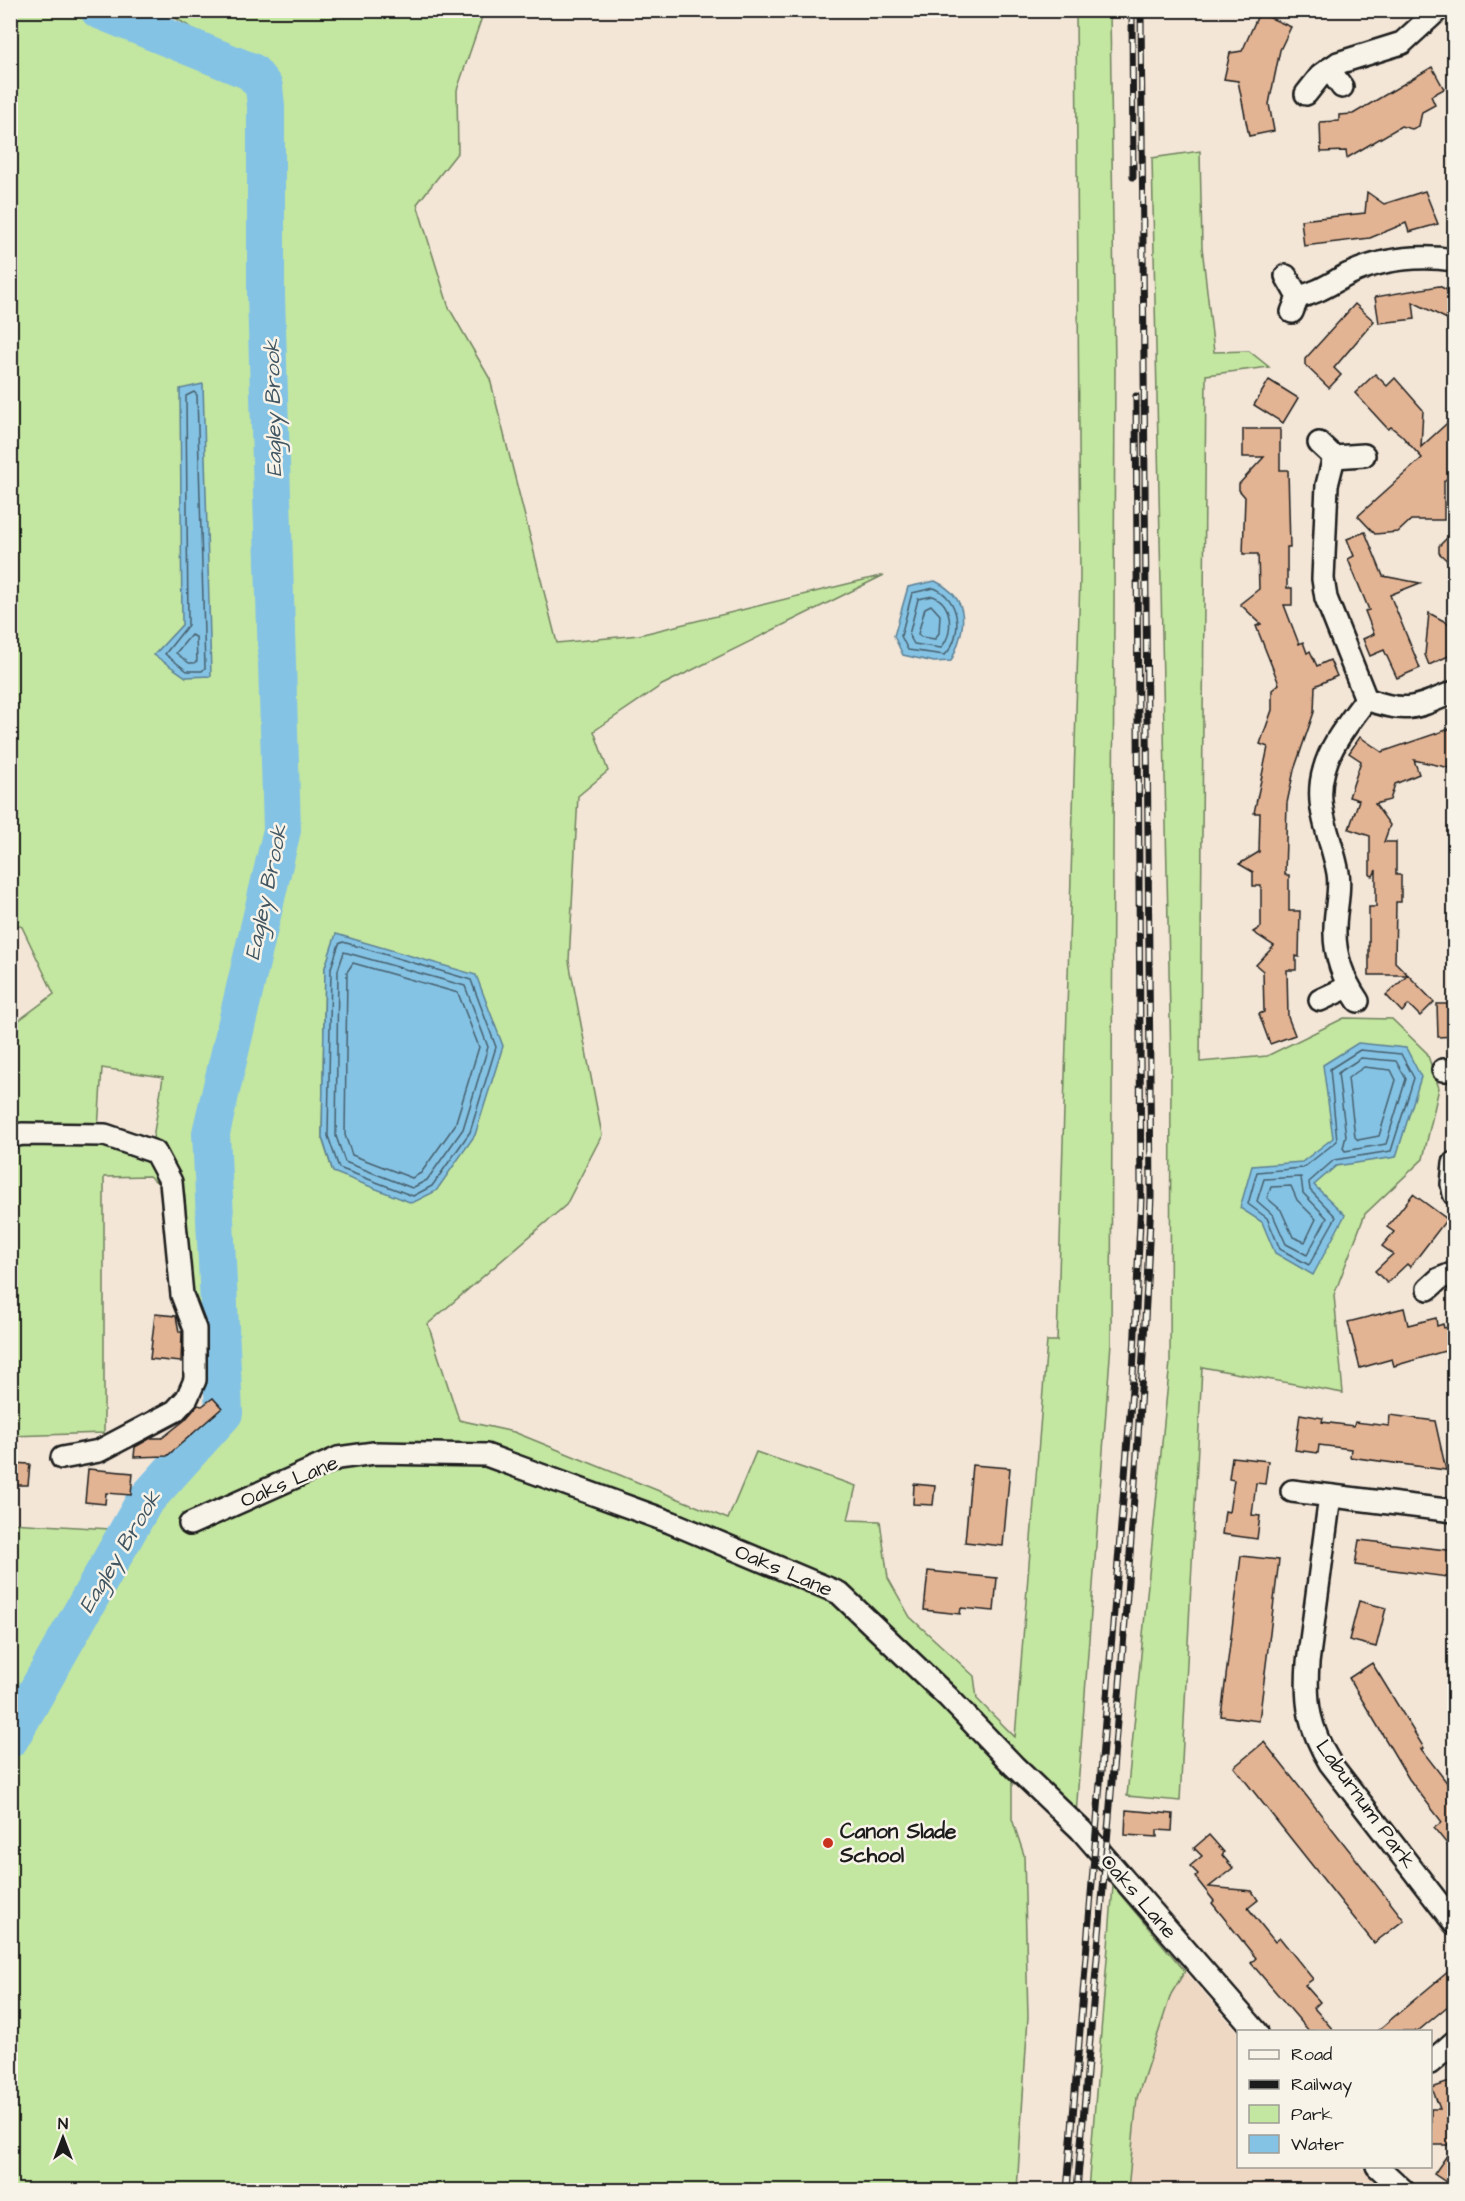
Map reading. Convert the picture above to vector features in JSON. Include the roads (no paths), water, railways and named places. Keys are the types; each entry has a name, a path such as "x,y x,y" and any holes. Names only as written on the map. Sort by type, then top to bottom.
{"street":[{"path":"1306,94 1329,69 1338,63 1402,43 1438,10"},
{"path":"1329,69 1341,87"},
{"path":"1286,276 1295,305 1348,275 1392,260 1422,258 1455,261"},
{"path":"1364,455 1326,450 1327,485 1323,579 1326,598 1366,699 1392,709 1406,710 1455,692"},
{"path":"1320,1000 1353,994 1336,946 1338,875 1323,821 1320,796 1324,770 1336,741 1366,699"},
{"path":"10,1137 22,1134 105,1135 155,1152 171,1182 182,1295 195,1329 195,1380 187,1398 175,1411 99,1451 62,1458"},
{"path":"1455,1163 1452,1184 1455,1194"},
{"path":"1428,1289 1439,1279 1455,1273"},
{"name":"Oaks Lane","path":"190,1524 338,1458 374,1453 486,1455 670,1522 839,1593 948,1696 1014,1766 1081,1830 1256,2030"},
{"path":"1292,1491 1455,1511"},
{"name":"Laburnum Park","path":"1330,1496 1308,1663 1306,1690 1309,1717 1316,1740 1330,1763 1455,1923"},
{"path":"1432,2062 1455,2042"},
{"path":"1379,2168 1403,2190"}],"water":[{"path":"203,384 211,676 186,677 154,655 182,625 180,389"},
{"path":"935,581 947,588 955,597 963,616 960,638 951,661 934,662 903,655 894,636 908,587"},
{"path":"336,934 476,975 503,1046 475,1135 436,1191 412,1203 333,1172 322,1137 325,967"},
{"path":"1358,1043 1406,1048 1421,1077 1396,1157 1336,1166 1314,1185 1345,1215 1313,1275 1275,1253 1262,1222 1240,1208 1252,1166 1302,1162 1333,1138 1323,1065"}],"waterway":[{"name":"Eagley Brook","path":"10,1739 144,1502 224,1413 211,1133 282,830 266,295 266,106 264,87 252,72 99,10"}],"railway":[{"path":"1132,10 1133,177"},
{"path":"1077,2190 1129,1570 1151,1197 1141,10"},
{"path":"1067,2190 1133,1377 1141,1199 1136,396"}],"place":[{"name":"Canon Slade School","path":"828,1843"}]}
